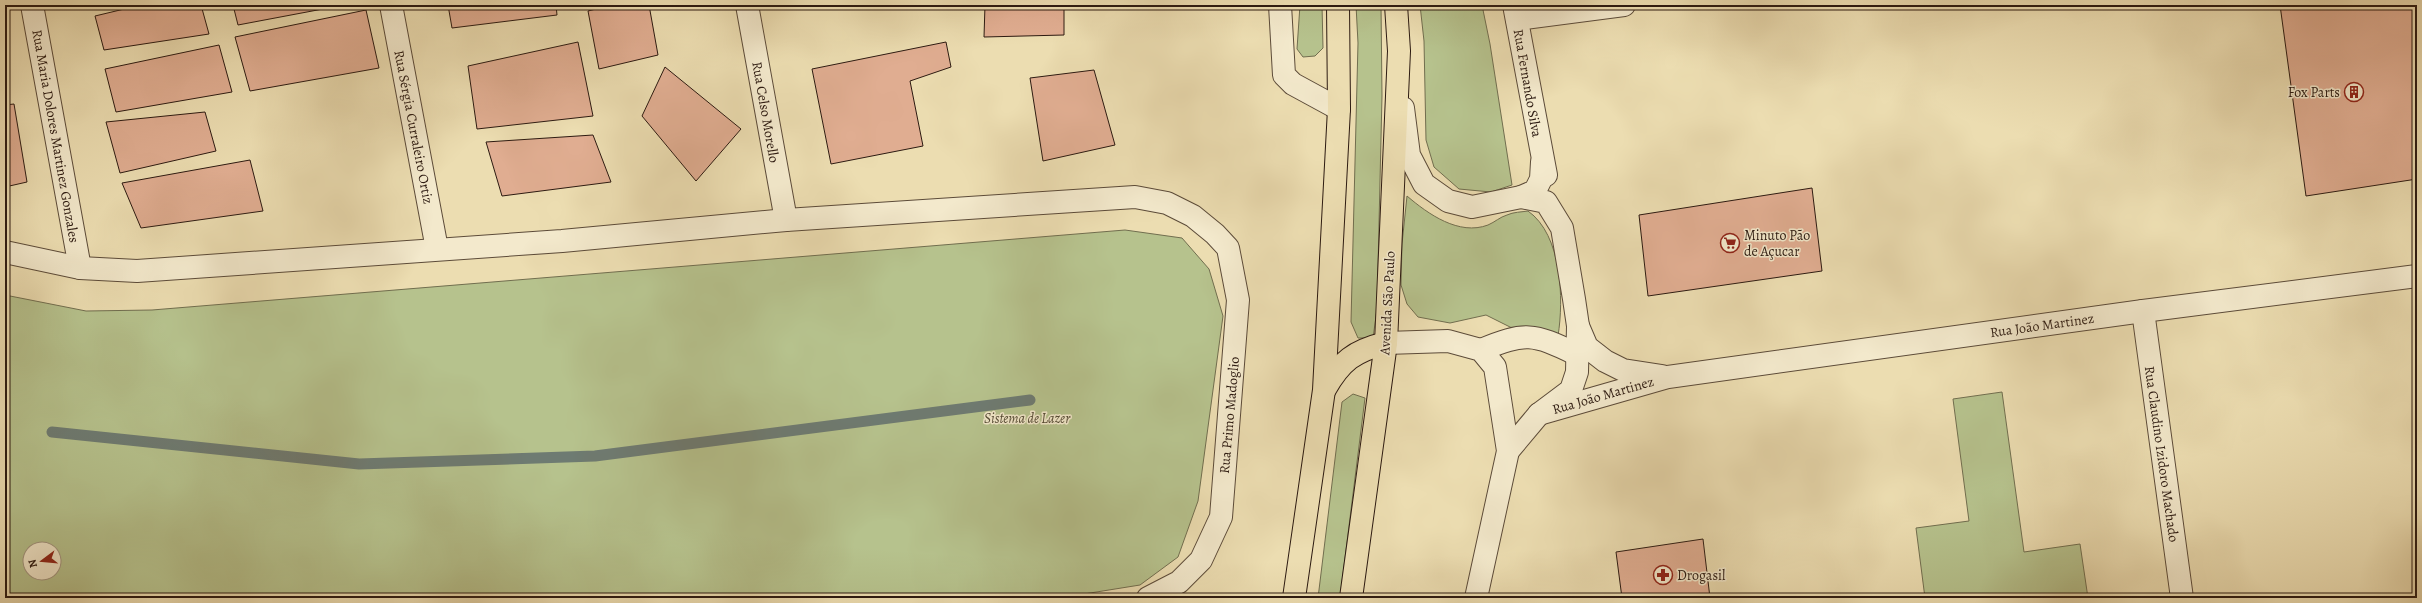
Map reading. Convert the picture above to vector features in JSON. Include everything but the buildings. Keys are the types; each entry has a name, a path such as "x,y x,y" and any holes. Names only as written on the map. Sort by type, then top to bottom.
{"main road":[{"path":"1294,598 1324,390 1339,109 1338,5"},
{"name":"Avenida São Paulo","path":"1351,598 1386,343 1399,51 1396,5"},
{"path":"1324,390 1336,370 1351,356 1365,348 1386,343"}],"street":[{"name":"Rua Maria Dolores Martinez Gonzales","path":"32,5 80,268"},
{"name":"Rua Sérgia Curraleiro Ortiz","path":"391,5 438,249"},
{"name":"Rua Celso Morello","path":"747,5 786,220"},
{"path":"1280,5 1284,75 1293,84 1339,109"},
{"path":"1516,12 1624,5"},
{"name":"Rua Fernando Silva","path":"1516,12 1542,162 1562,228 1578,326 1576,354 1577,372 1571,390 1539,414"},
{"path":"1399,51 1404,124 1409,155 1424,184 1448,201 1472,207 1521,197"},
{"name":"Rua Fernando Silva","path":"1521,197 1535,191 1541,179 1542,162"},
{"name":"Rua Primo Madoglio","path":"5,252 80,268 137,271 562,241 786,220 1135,197 1167,203 1193,216 1216,234 1228,248 1238,300 1221,517 1200,560 1179,582 1148,598"},
{"name":"Rua Fernando Silva","path":"1521,197 1546,202 1562,228"},
{"name":"Rua João Martinez","path":"1539,414 1668,377 2143,311 2417,276"},
{"name":"Rua Claudino Izidoro Machado","path":"2143,311 2182,598"},
{"name":"Rua João Martinez","path":"1578,326 1587,347 1606,361 1623,370 1668,377"},
{"path":"1481,350 1510,338 1525,337 1549,341 1576,354"},
{"path":"1386,343 1448,341 1481,350 1495,367 1508,451 1476,598"},
{"path":"1508,451 1539,414"},
{"path":"1285,598 1301,551"}],"green space":[{"path":"1300,5 1322,5 1323,48 1315,56 1303,57 1297,49"},
{"path":"1356,5 1381,5 1382,96 1377,309 1373,338 1358,338 1351,322 1358,43"},
{"path":"1420,5 1482,5 1490,44 1512,185 1491,192 1459,189 1434,167 1426,140 1424,41"},
{"path":"1407,196 1434,216 1466,228 1477,228 1488,225 1509,214 1528,211 1539,222 1548,235 1554,251 1558,269 1561,304 1558,336 1518,331 1486,315 1450,323 1418,317 1407,304 1401,285 1402,244"},
{"name":"Sistema de Lazer","path":"1125,230 1182,238 1209,269 1223,316 1198,501 1178,557 1140,585 1059,598 5,598 5,295 86,311 152,310"},
{"path":"2002,392 2024,552 2080,544 2088,598 1925,598 1916,528 1969,521 1953,399"},
{"path":"1353,394 1365,398 1340,598 1318,598 1342,402"}],"waterway":[{"path":"52,432 359,464 595,456 1030,400"}],"place":[{"name":"Fox Parts","path":"2354,92"},
{"name":"Minuto Pão de Açucar","path":"1730,243"},
{"name":"Drogasil","path":"1663,575"}]}
